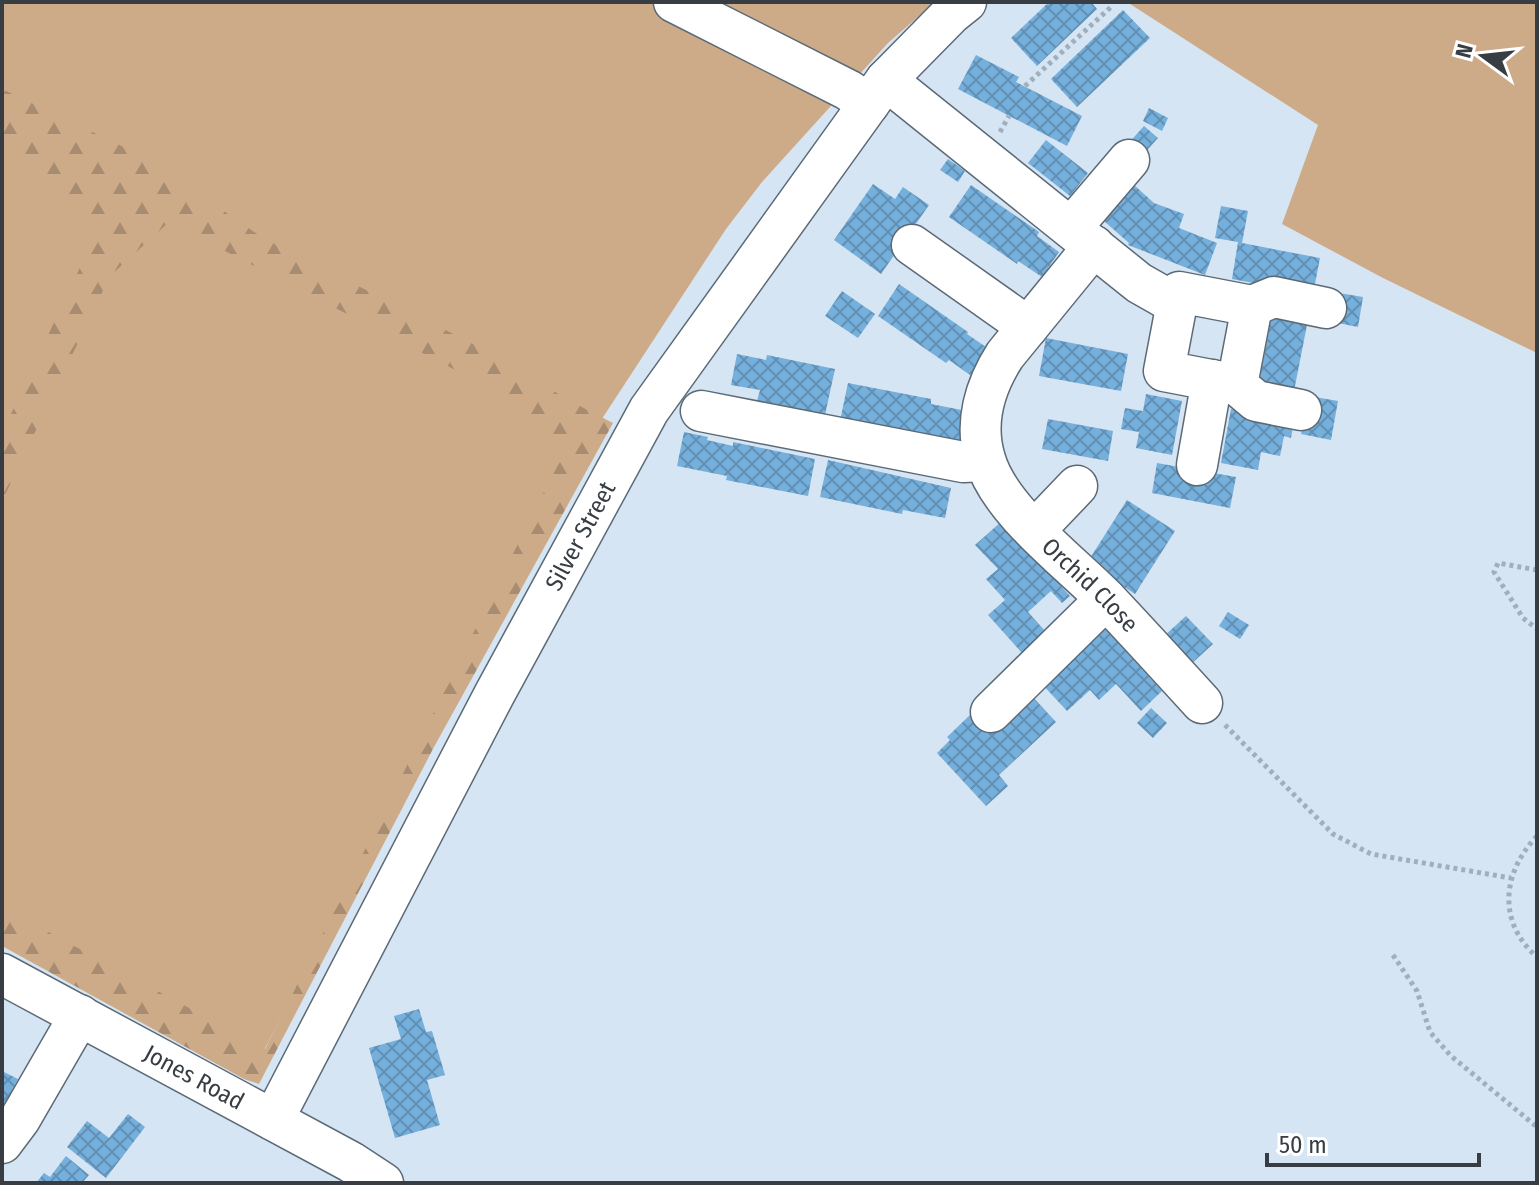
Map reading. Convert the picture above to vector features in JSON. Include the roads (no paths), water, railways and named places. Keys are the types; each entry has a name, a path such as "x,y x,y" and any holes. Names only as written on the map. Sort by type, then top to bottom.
{"street":[{"path":"674,2 848,90 878,92 1083,237 1139,283 1176,304"},
{"name":"Silver Street","path":"273,1120 479,724 649,410 878,92 941,24 966,2"},
{"name":"Orchid Close","path":"1129,160 1028,327 1005,355 987,389 981,426 985,461 993,481 1007,500 1106,599 1202,703"},
{"path":"912,245 1028,327"},
{"path":"1301,410 1256,401 1225,383 1164,371 1176,304 1179,292 1252,306 1274,297 1326,308"},
{"path":"1197,465 1252,306"},
{"path":"701,411 963,462 985,461"},
{"path":"1035,530 1077,486"},
{"path":"991,712 1106,599"},
{"name":"Jones Road","path":"2,974 351,1162 383,1183"},
{"path":"2,1143 20,1119 80,1015"}]}
